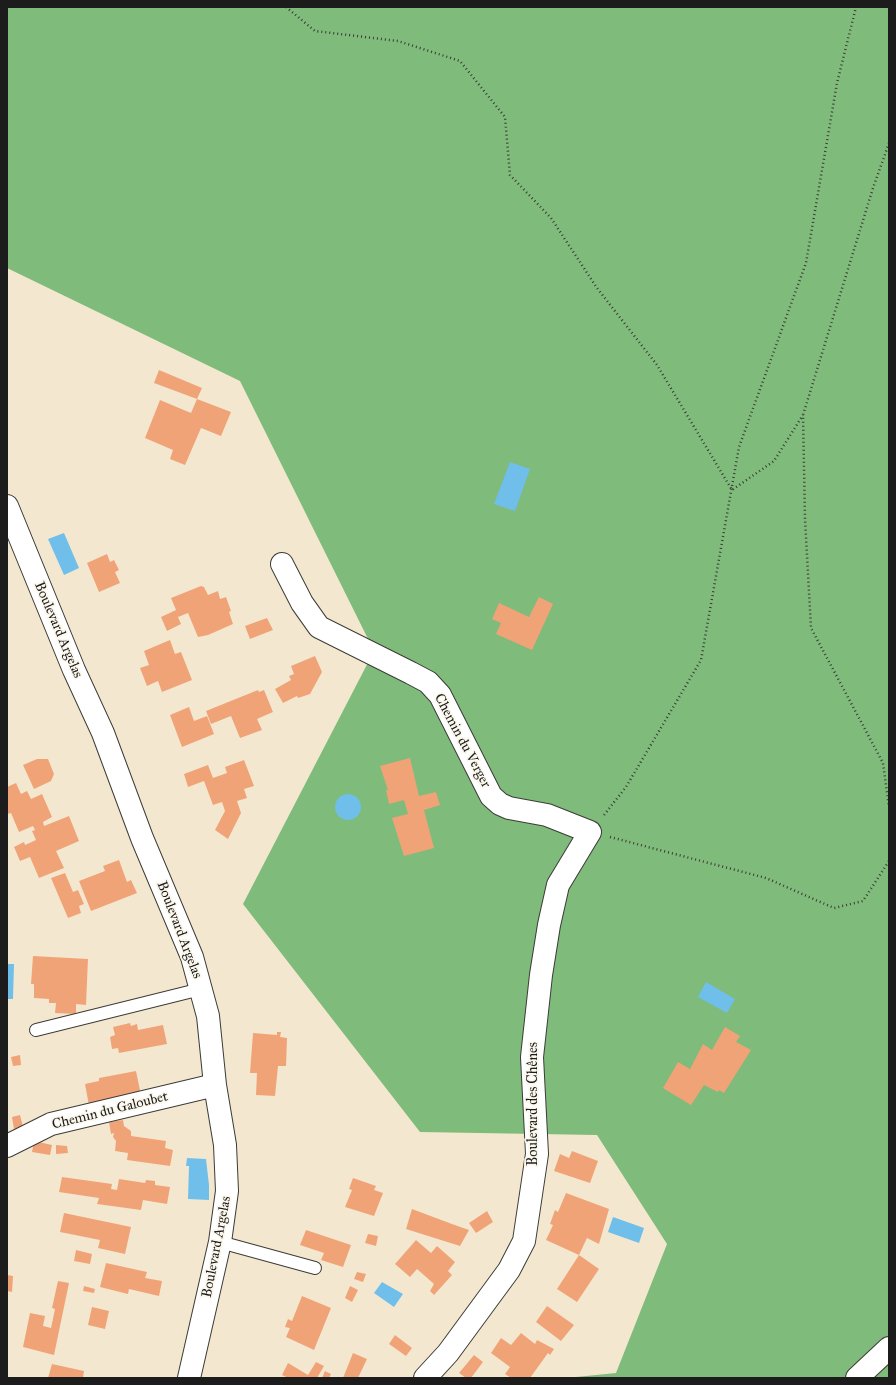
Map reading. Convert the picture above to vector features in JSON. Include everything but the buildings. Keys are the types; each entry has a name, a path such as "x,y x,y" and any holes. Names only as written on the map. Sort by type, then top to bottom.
{"street":[{"name":"Boulevard Argelas","path":"7,506 74,670 103,733 142,838 192,957 208,1016 215,1085 225,1145 227,1191 220,1242 189,1378"},
{"name":"Chemin du Verger","path":"282,564 302,603 319,627 428,682 440,695 491,796 500,804 509,808 547,815 590,832"},
{"name":"Boulevard des Chênes","path":"425,1378 448,1353 509,1270 524,1241 537,1154 532,1057 540,975 558,886 590,832"},
{"name":"Chemin du Galoubet","path":"7,1146 51,1124 215,1085"},
{"path":"857,1378 889,1348"}],"lane":[{"path":"36,1030 201,989"},
{"path":"220,1242 315,1268"}],"path":[{"path":"286,7 315,31 398,41 460,61 505,117 510,175 551,218 597,288 657,365 732,490"},
{"path":"856,7 837,83 806,263 739,447 701,660 626,787 590,832 766,878 834,908 863,901 889,861"},
{"path":"732,490 774,461 803,415 873,188 889,143"},
{"path":"803,415 805,519 811,628 884,763 889,807"}],"green space":[{"path":"7,7 889,7 889,1378 566,1378 616,1373 667,1244 597,1135 420,1132 243,904 374,651 240,381 7,268"}],"water":[{"path":"510,462 530,469 515,511 494,504"},
{"path":"64,533 79,568 64,575 48,539"},
{"path":"348,794 357,798 361,807 357,816 348,820 339,816 335,807 339,798"},
{"path":"7,964 14,964 13,999 7,999"},
{"path":"706,982 735,999 727,1013 698,997"},
{"path":"187,1158 206,1159 209,1200 188,1199 189,1166 186,1166"},
{"path":"613,1217 644,1228 639,1243 608,1232"},
{"path":"382,1282 403,1294 394,1307 374,1293"}]}
